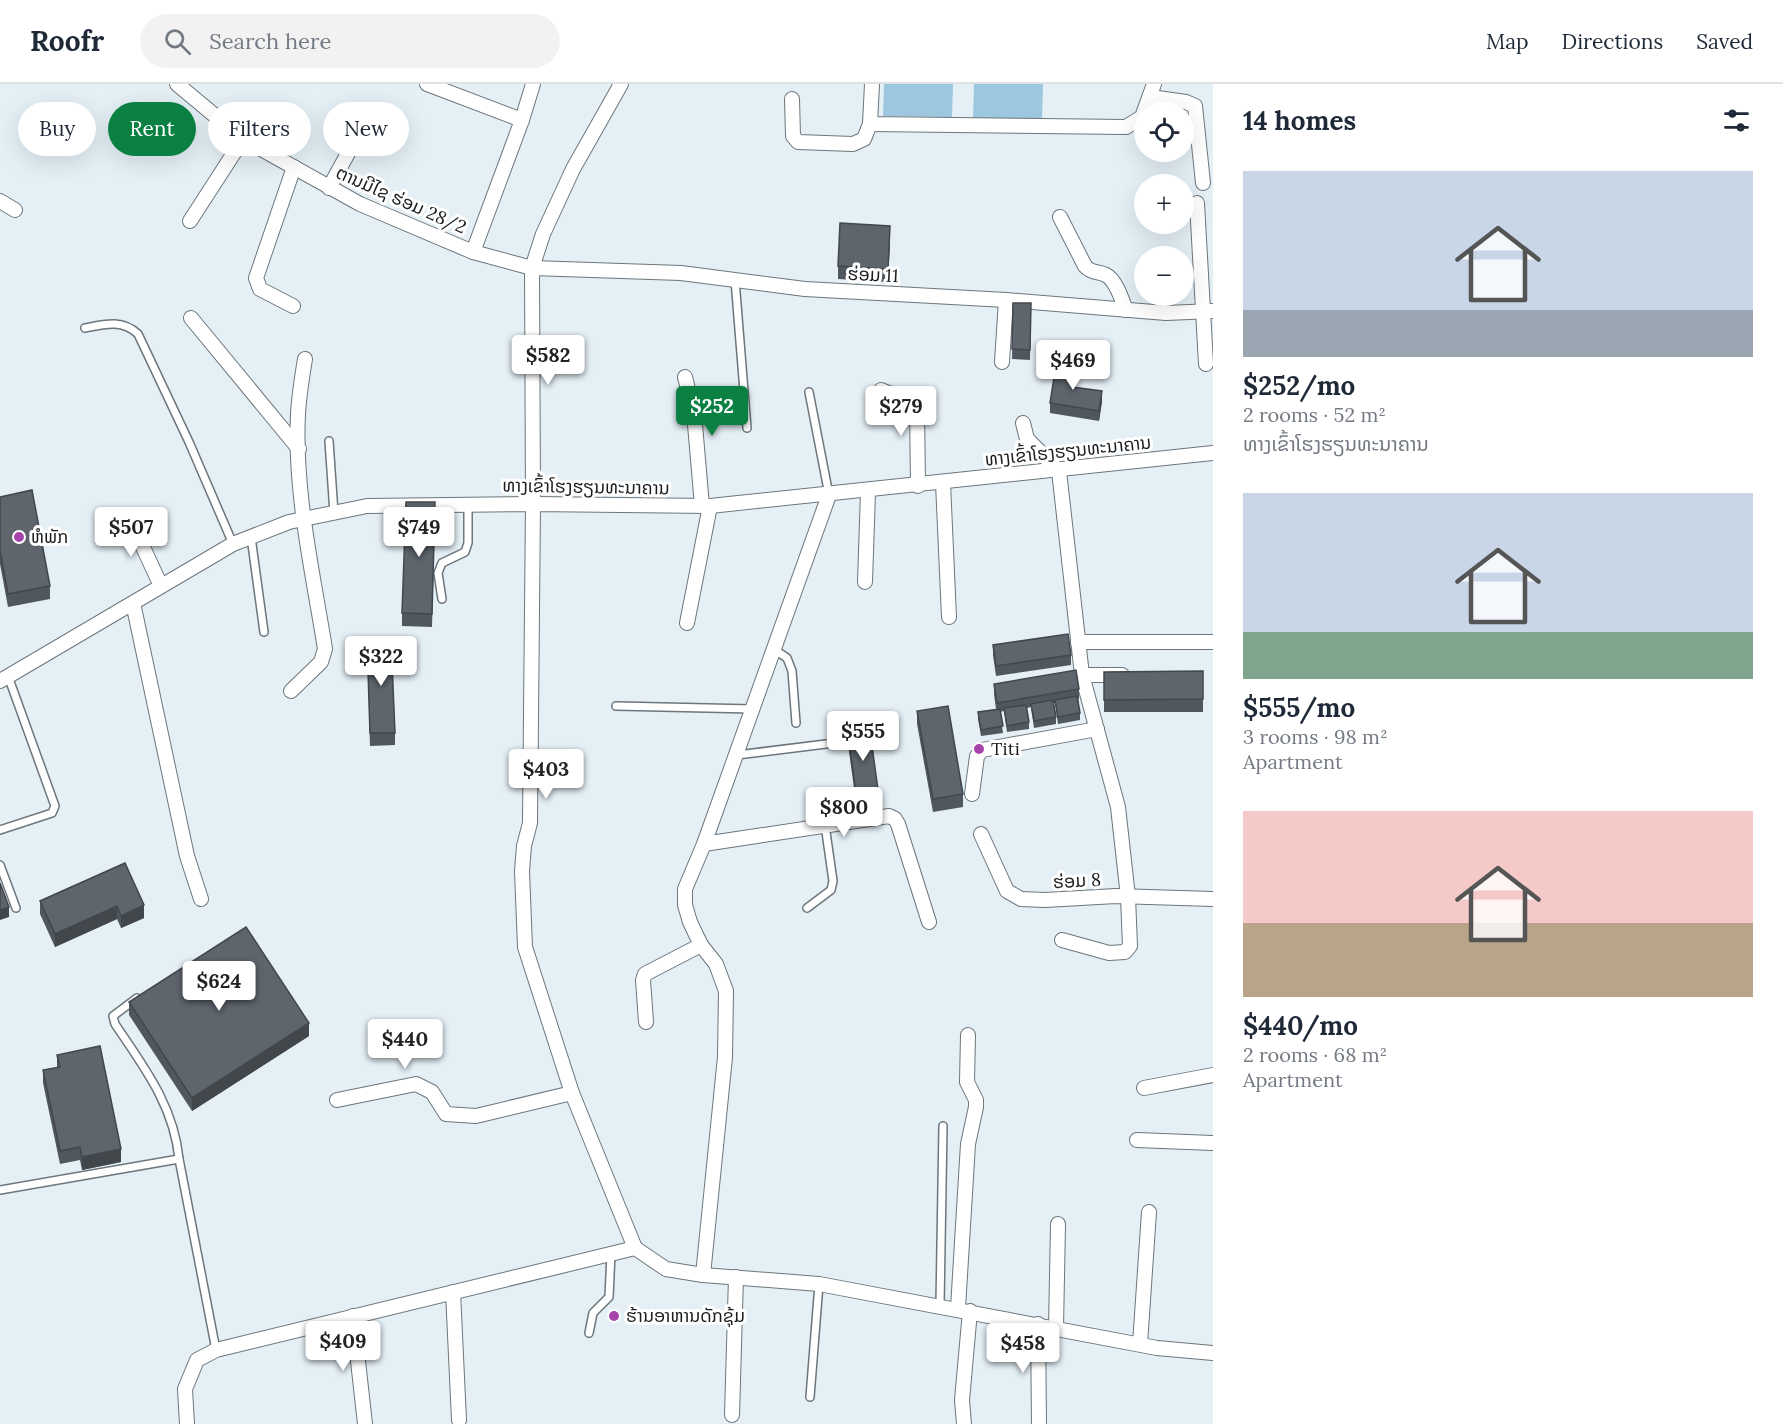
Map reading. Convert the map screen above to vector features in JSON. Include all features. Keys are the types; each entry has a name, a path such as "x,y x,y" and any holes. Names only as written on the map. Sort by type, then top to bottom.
{"street":[{"name":"ຕານມີໄຊ ຮ່ອມ 28/2","path":"177,84 208,110"},
{"path":"427,84 522,120"},
{"path":"473,252 522,120 532,84"},
{"path":"621,84 573,170 543,234 532,268 533,504 530,823 524,846 522,871 525,946 572,1093 635,1248 666,1269 703,1275 819,1284 1140,1344 1213,1353"},
{"path":"792,99 793,136 798,142 853,144 864,139 870,124 872,84"},
{"path":"870,124 1126,126 1142,117 1152,90 1195,106 1203,183"},
{"path":"190,221 232,156"},
{"name":"ຕານມີໄຊ ຮ່ອມ 28/2","path":"274,156 360,204 473,252 532,268"},
{"path":"329,188 346,156"},
{"path":"293,306 260,289 256,278 294,167"},
{"path":"0,201 15,210"},
{"path":"1197,203 1209,311 1206,364"},
{"path":"1060,217 1085,266 1090,272 1106,275 1111,280 1126,309"},
{"name":"ຮ່ອມ 11","path":"532,268 681,273 805,289 1006,300 1166,313 1209,311"},
{"path":"1002,362 1006,300"},
{"path":"192,318 299,449"},
{"path":"291,691 321,662 325,649 304,519 299,449 298,415 305,359"},
{"path":"685,377 694,413 706,506 687,623"},
{"path":"881,390 912,402 917,408 918,486"},
{"path":"1023,423 1027,439 1059,471 1082,675 1118,807 1128,897 1130,946 1125,952 1109,953 1062,940"},
{"name":"ທາງເຂົ້າໂຮງຮຽນທະນາຄານ","path":"4,679 233,544 304,519 367,506 533,504 706,506 868,492 1213,453"},
{"path":"943,483 949,617"},
{"path":"865,582 868,492"},
{"path":"703,1275 725,1057 726,991 716,964 701,945 690,922 685,889 737,755 829,495"},
{"path":"129,518 161,586"},
{"path":"133,603 187,856 201,899"},
{"path":"1078,642 1213,642"},
{"path":"1082,675 1140,674"},
{"path":"972,794 977,756 982,750 1096,729"},
{"path":"704,844 890,816 895,819 929,922"},
{"name":"ຮ່ອມ 8","path":"981,834 1007,891 1021,899 1213,898"},
{"path":"646,1022 642,980 645,974 701,945"},
{"path":"964,1424 962,1400 968,1144 976,1107 976,1100 967,1082 968,1035"},
{"path":"1144,1088 1213,1075"},
{"path":"337,1101 416,1084 432,1092 446,1114 476,1116 572,1093"},
{"path":"1137,1140 1213,1143"},
{"path":"1140,1344 1149,1212"},
{"path":"1056,1328 1058,1224"},
{"path":"187,1424 185,1389 197,1360 216,1350 635,1248"},
{"path":"732,1416 736,1277"},
{"path":"453,1292 459,1420"},
{"path":"353,1316 365,1424"},
{"path":"1038,1324 1039,1424"}],"lane":[{"path":"735,280 747,428"},
{"path":"85,328 112,323 128,326 138,334 189,442 233,544"},
{"path":"809,392 829,495"},
{"path":"329,441 334,513"},
{"path":"442,599 438,573 442,564 465,552 468,543 468,504"},
{"path":"251,537 264,632"},
{"path":"775,650 787,658 792,671 796,723"},
{"path":"0,830 51,813 55,806 4,679"},
{"path":"616,706 753,709"},
{"path":"737,755 834,743"},
{"path":"807,908 831,890 833,881 825,825"},
{"path":"0,865 16,908"},
{"path":"149,991 113,1016 115,1023 160,1093 177,1134 179,1159 216,1350"},
{"path":"940,1305 943,1126"},
{"path":"0,1190 179,1159"},
{"path":"588,1333 593,1313 609,1297 611,1254"},
{"path":"810,1397 819,1284"}],"shaded area":[{"path":"884,84 953,84 952,117 883,116"},
{"path":"974,84 1043,84 1042,119 973,118"}],"building":[{"path":"840,223 890,226 888,269 838,266"},
{"path":"1013,303 1031,303 1030,350 1012,349"},
{"path":"1056,365 1075,368 1072,387 1102,391 1099,411 1050,403"},
{"name":"ຫໍພັກ","path":"32,490 50,586 8,594 0,551 0,497"},
{"path":"406,502 435,502 432,614 402,613"},
{"path":"1068,634 1071,655 996,666 993,645"},
{"path":"391,639 395,733 370,733 367,640"},
{"path":"1076,670 1079,689 997,703 994,684"},
{"path":"1203,671 1203,699 1104,700 1104,672"},
{"path":"1077,696 1080,713 1058,717 1055,700"},
{"path":"1053,700 1056,717 1034,721 1031,704"},
{"path":"1026,705 1029,722 1007,726 1004,708"},
{"path":"948,706 963,794 933,799 917,711"},
{"path":"1000,709 1003,726 981,730 978,712"},
{"path":"869,724 879,797 857,800 847,728"},
{"path":"125,863 144,905 121,916 117,906 55,934 40,901"},
{"path":"0,883 9,907 0,910"},
{"path":"246,927 309,1023 192,1098 129,1002"},
{"path":"100,1046 121,1149 82,1157 80,1147 60,1151 43,1070 60,1067 57,1055"}],"place":[{"name":"ຫໍພັກ","path":"19,537"},
{"name":"Titi","path":"979,749"},
{"name":"ຮ້ານອາຫານດັກຊຸ້ມ","path":"614,1316"}]}
